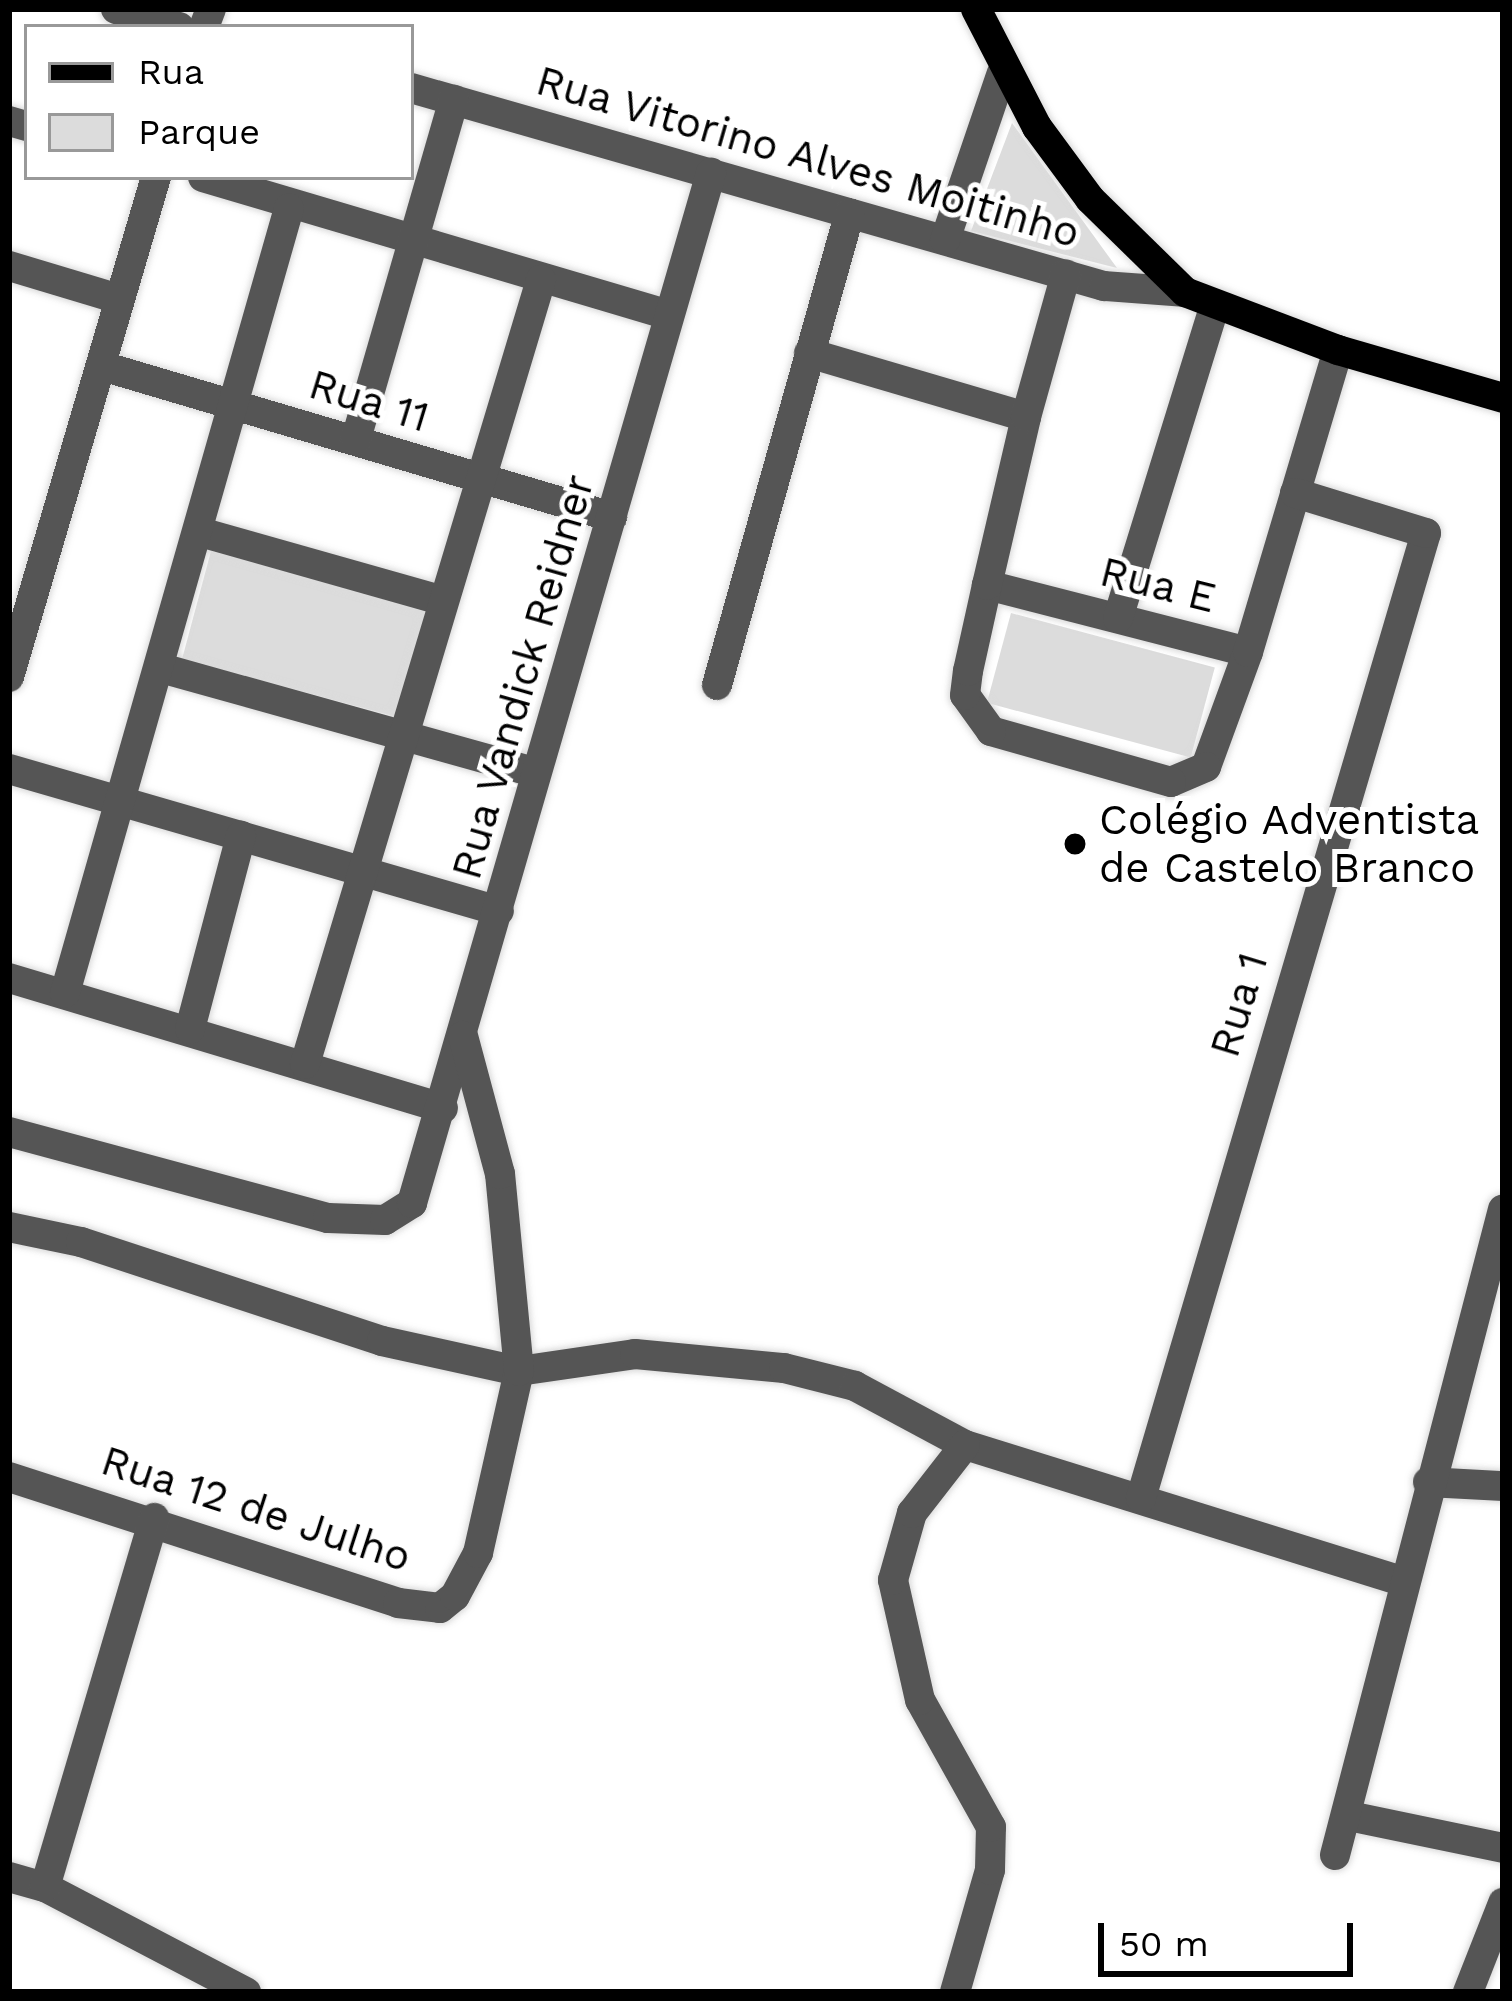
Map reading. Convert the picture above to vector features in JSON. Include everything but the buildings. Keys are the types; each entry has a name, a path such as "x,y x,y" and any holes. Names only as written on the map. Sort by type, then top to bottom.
{"main road":[{"path":"976,9 1002,73 1090,199 1185,292 1214,308 1338,350 1503,398"}],"street":[{"path":"116,9 168,24"},
{"path":"945,240 1002,73"},
{"name":"Rua Vitorino Alves Moitinho","path":"414,89 1066,274 1185,292"},
{"path":"356,440 454,100"},
{"name":"Rua Vandick Reidner","path":"9,1132 328,1218 385,1220 412,1203 711,173"},
{"path":"9,677 155,180"},
{"path":"211,180 289,208 668,315"},
{"path":"65,993 289,208"},
{"path":"717,685 850,213"},
{"path":"9,266 118,299"},
{"path":"987,585 1066,274"},
{"path":"305,1064 367,873 441,601 541,280"},
{"path":"1118,617 1214,308"},
{"path":"1248,652 1338,350"},
{"path":"809,353 1026,417"},
{"name":"Rua 11","path":"102,366 612,517"},
{"name":"Rua 1","path":"1141,1498 1426,533 1295,493"},
{"path":"200,532 441,601"},
{"name":"Rua E","path":"987,585 1118,617 1248,652 1206,767 1183,783 991,730 965,694 987,585"},
{"path":"160,668 534,772"},
{"path":"9,769 499,911"},
{"path":"190,1029 241,836"},
{"path":"9,977 443,1108"},
{"path":"464,1036 485,1095 509,1228 519,1371"},
{"path":"1334,1856 1349,1816 1400,1581 1503,1209"},
{"path":"9,1228 81,1242 382,1341 519,1371 635,1354 784,1368 855,1386 965,1444 1400,1581"},
{"name":"Rua 12 de Julho","path":"9,1477 154,1518 257,1560 440,1608 468,1578 478,1552 519,1371"},
{"path":"955,1992 990,1870 991,1827 920,1700 893,1580 912,1513 965,1444"},
{"path":"1428,1482 1503,1486"},
{"path":"45,1887 154,1518"},
{"path":"1349,1816 1503,1848"},
{"path":"9,1877 45,1887 246,1992"},
{"path":"1468,1992 1503,1903"}],"green space":[{"path":"1012,123 1117,268 971,231"},
{"path":"211,551 426,609 397,717 182,659"},
{"path":"1011,613 1215,668 1191,757 987,703"}],"place":[{"name":"Colégio Adventista de Castelo Branco","path":"1075,844"}]}
